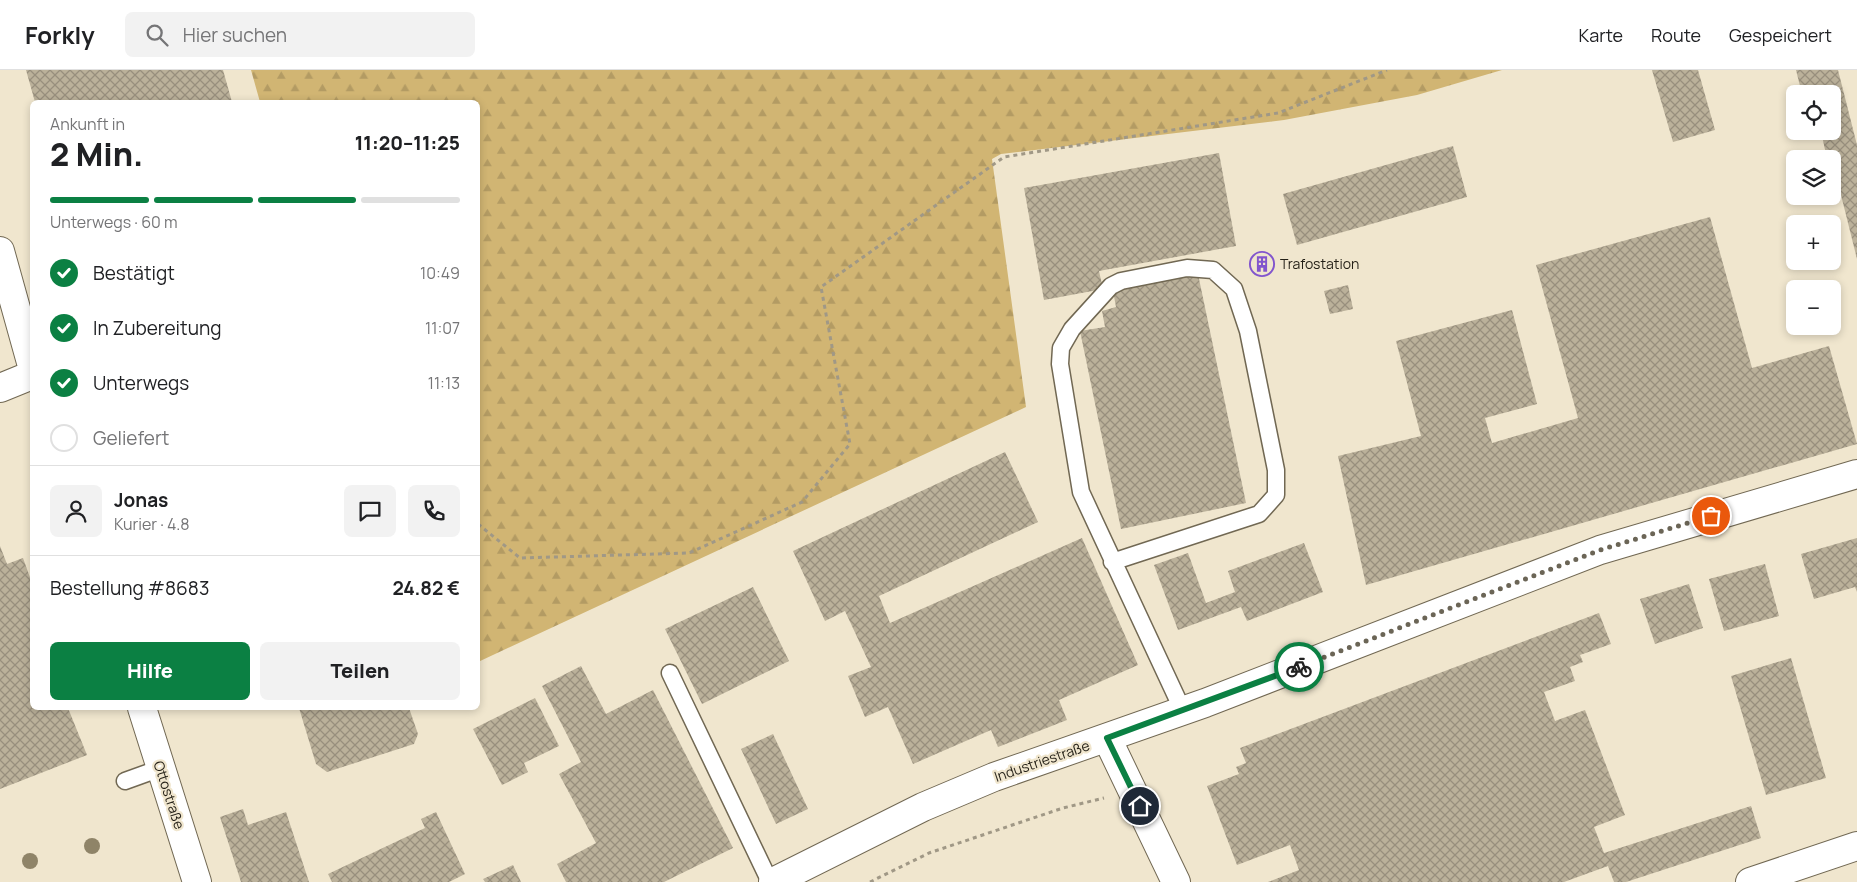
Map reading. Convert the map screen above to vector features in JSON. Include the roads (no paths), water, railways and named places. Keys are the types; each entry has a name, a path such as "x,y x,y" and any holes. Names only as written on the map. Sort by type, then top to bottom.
{"street":[{"path":"0,251 30,359"},
{"path":"0,388 30,376"},
{"name":"Industriestraße","path":"771,882 923,807 994,777 1183,711 1600,550 1857,474"},
{"name":"Ottostraße","path":"143,710 197,882"},
{"path":"1107,738 1176,882"},
{"path":"1750,882 1857,846"}],"lane":[{"path":"1112,562 1260,514 1276,495 1276,470 1248,331 1234,289 1214,270 1186,268 1121,281 1110,286 1072,329 1061,348 1060,364 1081,492 1112,562 1183,711"},
{"path":"670,673 771,882"},
{"path":"125,781 161,768"}],"place":[{"name":"Trafostation","path":"1262,264"}]}
